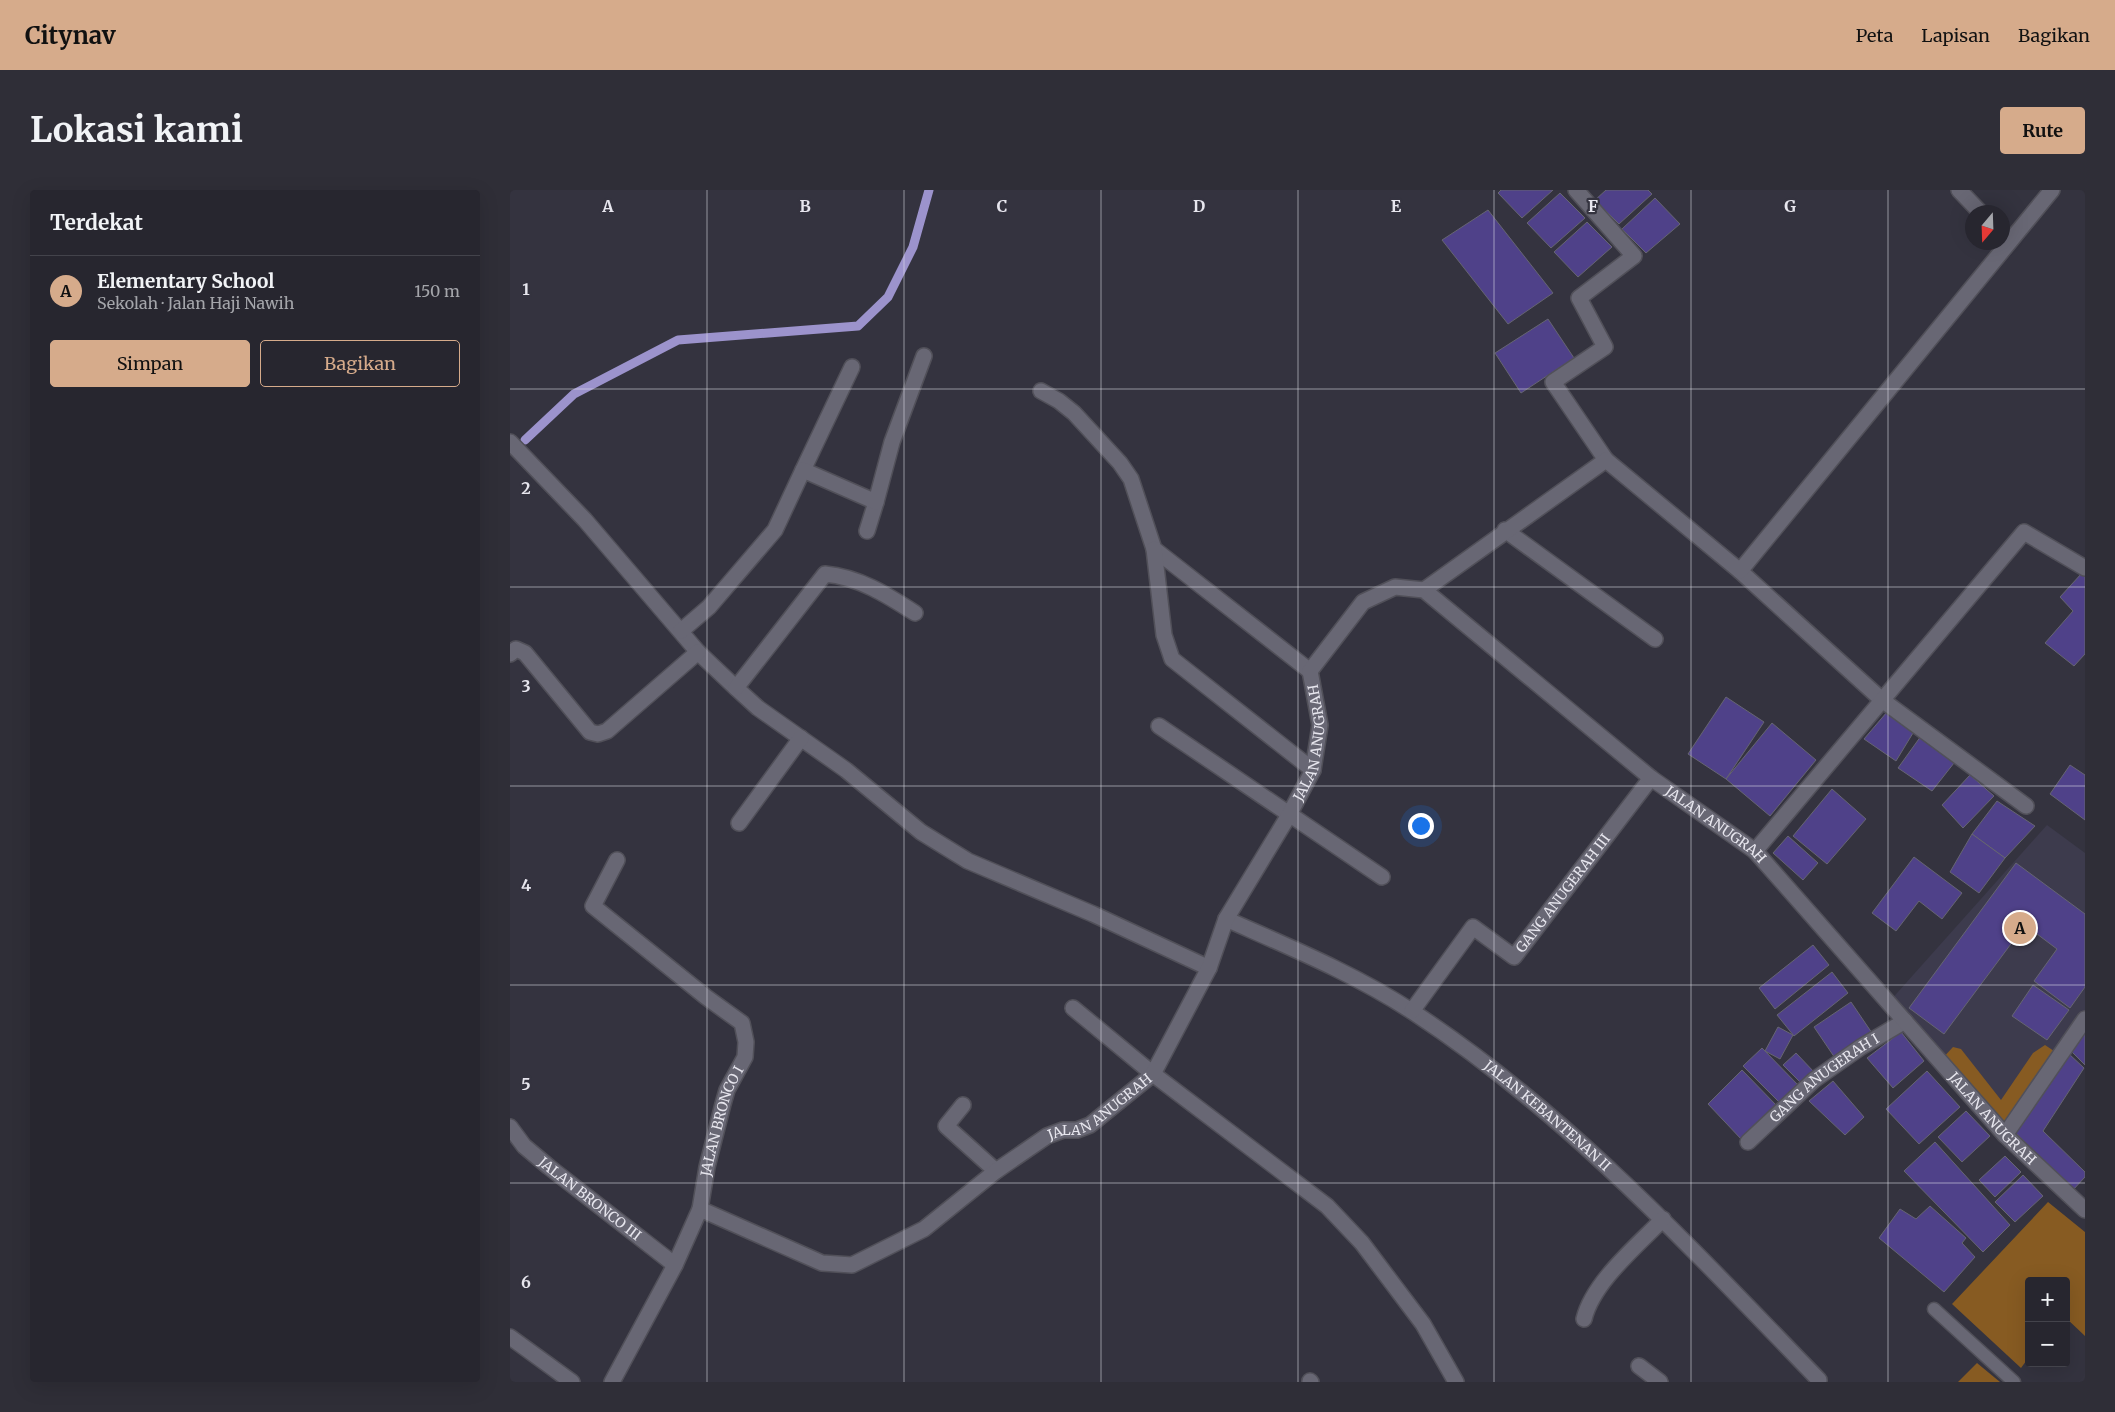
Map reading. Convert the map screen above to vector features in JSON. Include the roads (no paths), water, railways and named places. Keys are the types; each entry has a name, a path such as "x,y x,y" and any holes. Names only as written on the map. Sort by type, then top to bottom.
{"street":[{"path":"1576,190 1634,256 1579,298 1604,347 1553,382 1606,460 1740,571 1882,700 2026,806"},
{"path":"1959,190 1973,205"},
{"path":"2010,235 2052,190"},
{"path":"1740,571 1997,250"},
{"path":"867,532 892,442 924,356"},
{"path":"682,631 709,607 775,530 852,367"},
{"path":"1041,391 1059,401 1074,413 1131,479 1154,549 1164,635 1172,659 1313,770"},
{"path":"510,442 545,478 682,631 698,652 736,688 758,708 846,770 922,832 968,861 1093,914 1209,968"},
{"path":"1424,590 1505,530 1606,460"},
{"path":"803,470 876,502"},
{"path":"1505,530 1656,639"},
{"path":"1755,851 2024,532 2085,568"},
{"path":"1154,549 1310,671"},
{"path":"736,688 825,574 841,575 864,584 915,613"},
{"name":"JALAN ANUGRAH","path":"700,1209 822,1263 852,1265 924,1229 996,1171 1047,1136 1063,1130 1078,1130 1090,1125 1153,1074 1209,968 1226,919 1289,815 1313,770 1320,725 1310,671 1363,602 1395,588 1424,590 1651,778 1755,851 2004,1135 2085,1210"},
{"path":"510,654 516,649 525,654 590,732 598,734 607,731 698,652"},
{"path":"1160,726 1382,877"},
{"path":"739,823 801,738"},
{"name":"GANG ANUGERAH III","path":"1412,1012 1472,927 1514,957 1651,778"},
{"name":"JALAN BRONCO I","path":"612,1382 675,1265 700,1209 707,1167 723,1104 731,1082 745,1057 746,1042 742,1023 706,997 593,906 617,860"},
{"name":"JALAN KEBANTENAN II","path":"1226,919 1316,958 1412,1012 1485,1063 1580,1140 1663,1219 1819,1380"},
{"path":"1073,1008 1153,1074 1327,1206 1362,1243 1423,1324 1456,1382"},
{"path":"2004,1135 2085,1020"},
{"name":"GANG ANUGERAH I","path":"1748,1142 1814,1080 1861,1047 1905,1021"},
{"path":"962,1105 946,1126 996,1171"},
{"name":"JALAN BRONCO III","path":"510,1127 524,1146 549,1168 675,1265"},
{"path":"1584,1319 1588,1304 1600,1287 1663,1219"},
{"path":"510,1337 572,1382"},
{"path":"1639,1366 1660,1382"}],"lane":[{"path":"1934,1309 2014,1382"}],"waterway":[{"path":"525,440 574,394 678,340 858,326 888,297 913,247 929,190"}],"place":[{"name":"Elementary School","path":"2020,928"}]}
